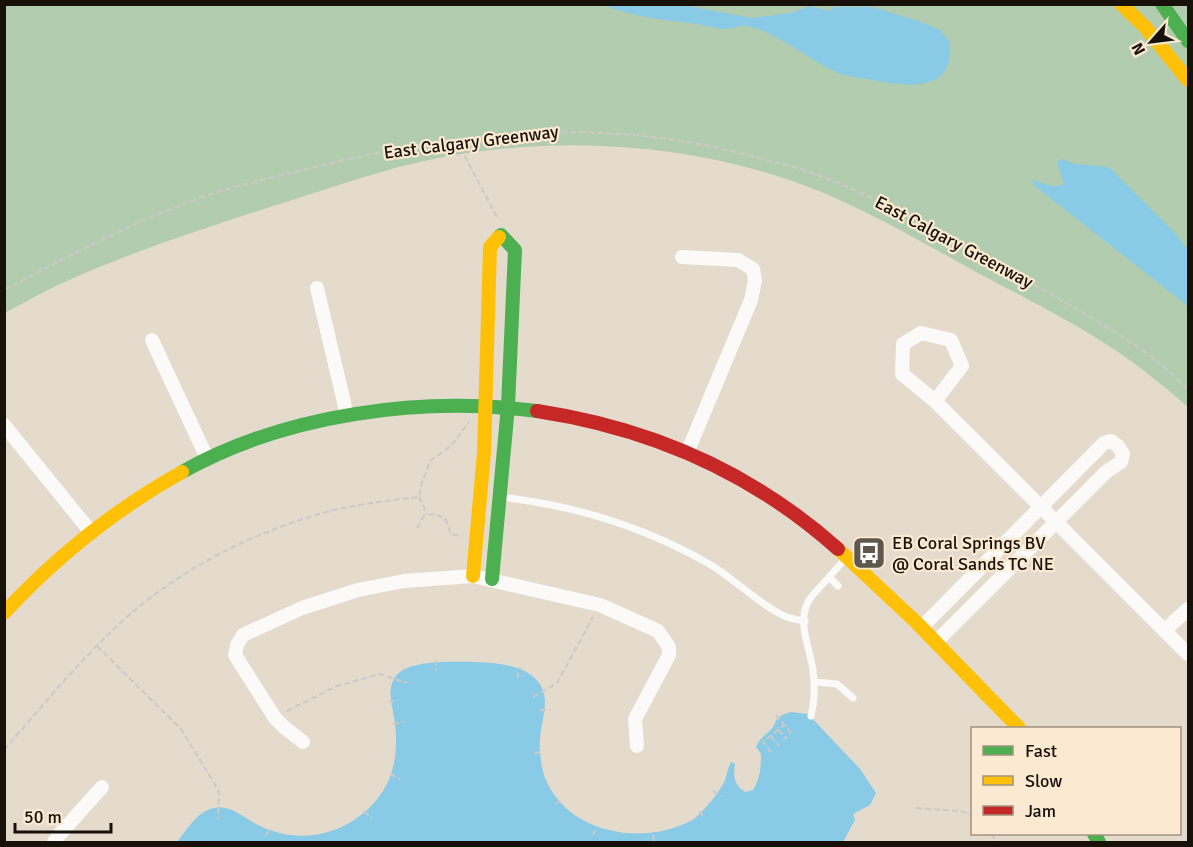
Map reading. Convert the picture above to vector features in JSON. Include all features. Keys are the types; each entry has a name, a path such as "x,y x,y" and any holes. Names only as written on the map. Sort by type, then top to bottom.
{"main road":[{"path":"1121,4 1145,27 1188,80"},
{"path":"1162,4 1188,41"},
{"path":"1177,4 1188,21"},
{"path":"473,576 478,539 486,406 490,247 501,235 515,250 508,406 492,579"},
{"path":"4,613 56,559 90,531 135,499 207,458 259,437 346,415 401,408 508,406 637,433 746,480 800,515 848,556 922,627 1016,727"}],"street":[{"path":"682,257 738,260 753,269 755,280 751,300 687,453"},
{"path":"317,288 346,415"},
{"path":"935,401 962,366 951,340 921,333 903,344 902,374 935,401 1188,654"},
{"path":"152,340 207,458"},
{"path":"4,424 90,531"},
{"path":"922,627 1104,443 1111,441 1118,446 1123,454 1121,462 1106,472 936,642"},
{"path":"303,742 275,718 235,655 237,645 243,635 303,608 358,590 404,581 473,576 600,605 658,631 669,647 669,656 635,719 637,746"},
{"path":"1165,630 1188,609"},
{"path":"54,843 102,787"}],"lane":[{"path":"509,498 609,519 656,537 711,565 786,616 804,621"},
{"path":"811,716 815,702 814,682 804,615 808,602 848,556"},
{"path":"829,578 838,586"},
{"path":"814,682 837,684 853,698"}],"path":[{"name":"East Calgary Greenway","path":"4,290 114,233 213,193 378,152 458,139 567,130 640,134 734,151 817,174 899,211 1079,310 1148,353 1188,389"},
{"path":"458,139 497,217"},
{"path":"427,514 419,496 430,461 451,446 469,422"},
{"path":"4,750 97,646 129,615 169,585 204,563 252,538 318,514 361,504 419,496"},
{"path":"417,528 427,514"},
{"path":"427,514 445,518 452,534 471,538"},
{"path":"533,697 556,683 595,614"},
{"path":"97,646 181,729 219,791 218,819"},
{"path":"436,660 436,671"},
{"path":"517,678 520,667"},
{"path":"286,711 337,686 380,674 407,683"},
{"path":"388,702 398,700"},
{"path":"540,710 550,710"},
{"path":"776,715 792,734"},
{"path":"393,724 404,722"},
{"path":"771,752 763,742 784,725"},
{"path":"778,729 787,739"},
{"path":"771,736 779,746"},
{"path":"534,753 542,752"},
{"path":"390,774 400,778"},
{"path":"713,791 722,796"},
{"path":"555,804 562,800"},
{"path":"916,808 960,811 971,815"},
{"path":"364,811 372,818"},
{"path":"699,811 705,818"},
{"path":"593,835 596,827"},
{"path":"265,836 271,828"},
{"path":"653,835 654,843"}],"green space":[{"path":"5,5 1188,5 1188,407 1136,365 1084,331 872,215 806,186 757,170 706,158 655,150 602,146 498,149 395,168 141,251 91,270 5,313"}],"water":[{"path":"603,5 683,5 752,18 791,13 810,6 831,11 833,7 873,7 940,30 949,41 949,58 945,70 938,78 927,83 900,84 852,77 817,62 771,35 747,26 717,28 638,15"},
{"path":"1063,159 1074,164 1109,167 1174,232 1188,250 1188,306 1035,186 1031,179 1052,186 1064,184 1057,162"},
{"path":"437,662 486,662 511,666 531,675 538,682 544,696 540,743 545,778 556,797 571,812 590,823 610,830 632,833 654,832 675,828 694,819 719,791 731,762 735,764 736,783 745,792 753,790 757,782 761,754 756,747 773,728 776,720 791,712 808,714 860,769 876,793 870,805 853,814 855,820 843,842 177,842 199,816 215,808 222,807 234,811 258,825 297,836 337,829 361,815 381,794 392,771 396,745 391,694 393,681 406,668"}],"traffic: fast":[{"path":"1162,4 1188,41"},
{"path":"492,579 508,406 515,250 501,235 499,237"},
{"path":"182,472 222,452 265,436 309,423 355,414 401,408 447,406 537,411"},
{"path":"1095,835 1099,842"}],"traffic: slow":[{"path":"1121,4 1145,27 1188,80"},
{"path":"473,576 484,453 490,247 499,237"},
{"path":"4,613 87,535 133,502 182,472"},
{"path":"838,549 916,622 1018,727"}],"traffic: jam":[{"path":"537,411 620,429 698,458 735,476 771,498 838,549"}],"place":[{"name":"EB Coral Springs BV @ Coral Sands TC NE","path":"869,553"}]}
